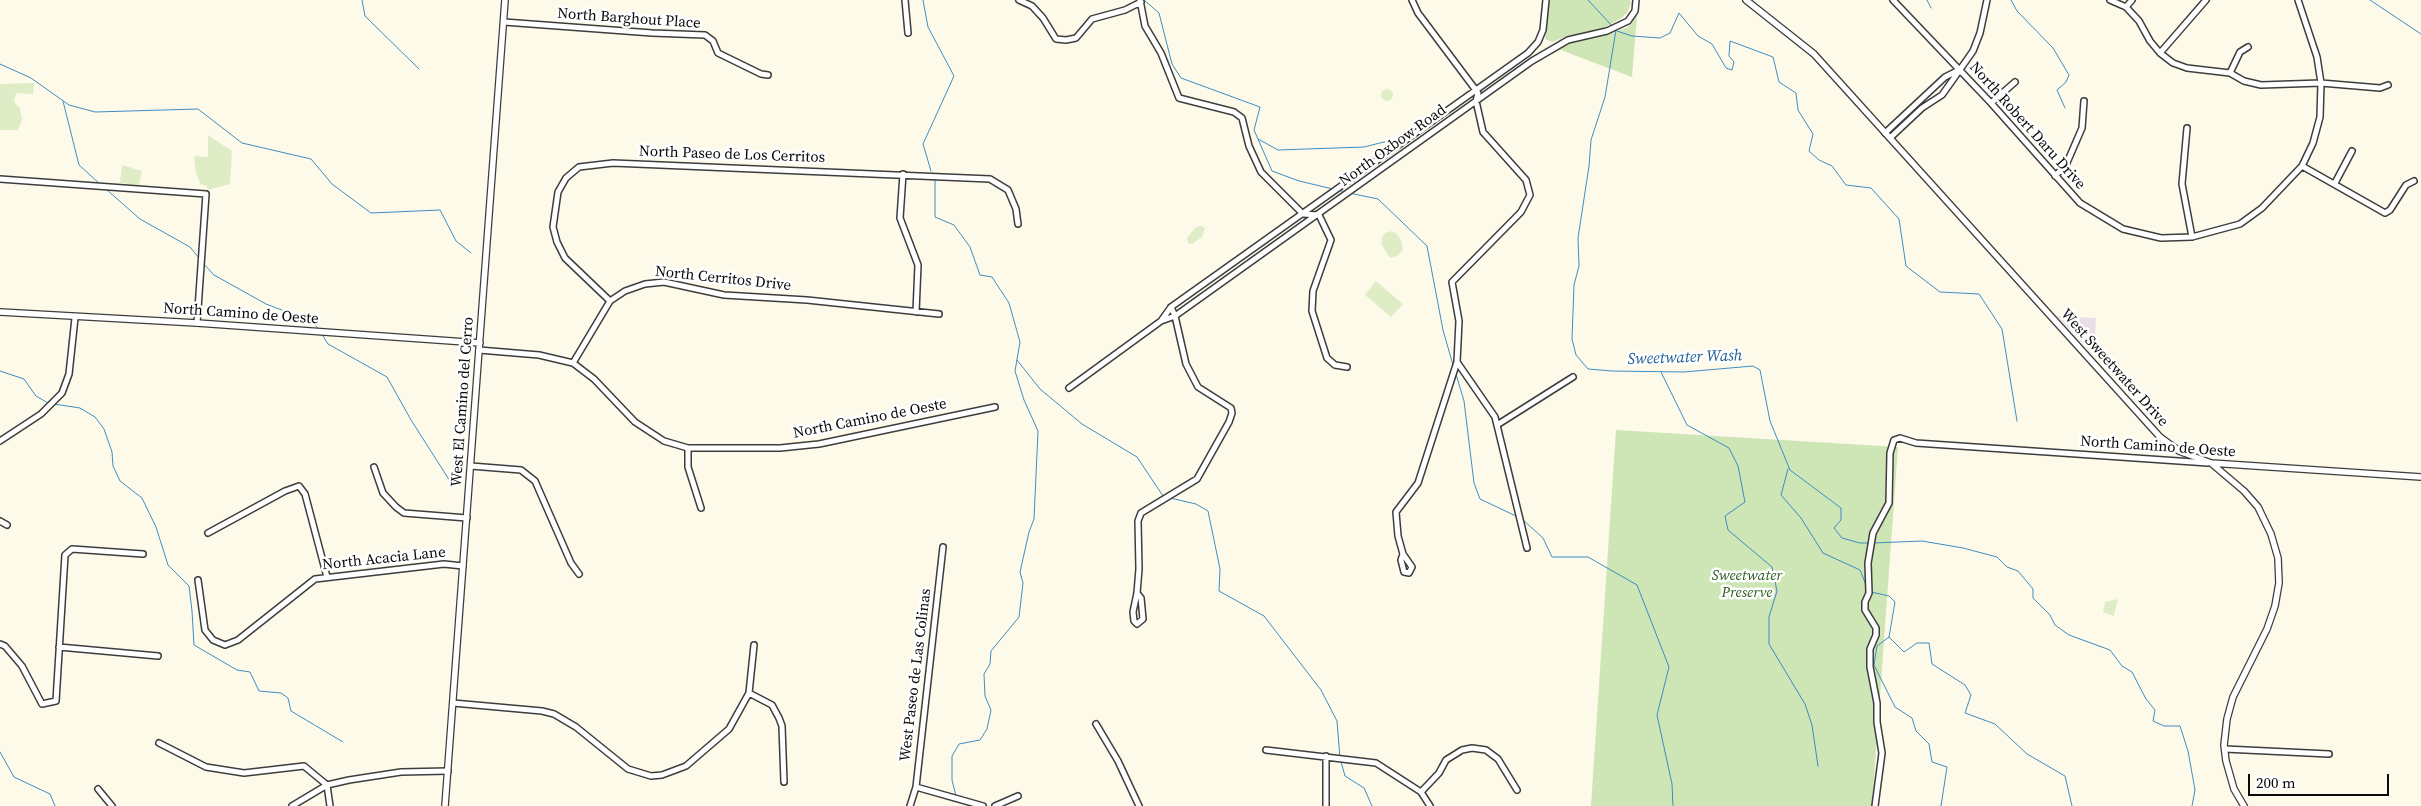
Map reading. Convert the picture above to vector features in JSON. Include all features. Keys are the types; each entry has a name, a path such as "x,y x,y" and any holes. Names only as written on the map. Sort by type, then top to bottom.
{"street":[{"name":"West El Camino del Cerro","path":"445,806 505,0"},
{"path":"905,0 908,33"},
{"path":"1019,0 1032,6 1043,18 1056,39 1066,40 1076,38 1092,19 1125,10 1140,1 1145,26 1161,53 1179,98 1234,112 1242,118 1249,146 1261,172 1303,214 1319,215 1331,240 1313,291 1312,311 1327,358 1335,365 1347,367"},
{"path":"1403,554 1397,528 1396,512 1418,483 1457,362 1459,322 1452,282 1521,212 1530,195 1526,180 1483,132 1476,101 1478,93 1418,13 1412,0"},
{"name":"North Oxbow Road","path":"1161,321 1171,307 1528,53 1538,42 1543,30 1546,0"},
{"name":"North Oxbow Road","path":"1069,388 1161,321 1176,316 1476,101 1556,46 1568,40 1607,31 1628,21 1635,11 1636,0"},
{"name":"West Sweetwater Drive","path":"1746,0 1814,54 2140,418 2160,437 2179,451 2211,463 2244,491 2258,507 2271,534 2278,566 2279,582 2276,606 2233,698 2226,719 2225,749 2234,789 2244,806"},
{"name":"North Robert Daru Drive","path":"1893,0 1991,103 2080,203 2123,229 2161,238 2192,237 2240,224 2262,208 2302,166 2313,143 2320,117 2321,83 2317,57 2298,0"},
{"path":"1890,138 1922,108 1942,95 1952,81 1975,45 1987,0"},
{"path":"2110,0 2126,7 2139,21 2150,41 2160,53 2173,63 2187,68 2230,73 2244,81 2261,86 2321,83 2380,88 2388,85"},
{"path":"2126,7 2132,0"},
{"path":"2160,53 2206,0"},
{"name":"North Barghout Place","path":"504,22 704,35 713,41 718,53 761,74 768,74"},
{"path":"2230,73 2240,52 2248,47"},
{"path":"1885,133 1944,77 1959,70"},
{"path":"1991,103 2015,82"},
{"path":"2055,176 2066,165 2082,128 2084,101"},
{"path":"2187,128 2182,184 2192,237"},
{"path":"2335,183 2352,151"},
{"name":"North Paseo de Los Cerritos","path":"610,301 565,258 557,242 553,227 558,192 566,178 579,167 613,163 990,179 1008,190 1016,209 1018,224"},
{"path":"2302,166 2386,213 2390,210 2406,185 2414,181"},
{"path":"903,174 900,218 918,265 916,312"},
{"path":"0,178 206,194 197,323"},
{"name":"North Cerritos Drive","path":"573,363 610,301 634,287 664,282 724,295 807,300 939,314"},
{"path":"1137,593 1140,598 1143,619 1137,624 1134,621 1133,612 1137,593 1138,521 1141,513 1196,478 1229,422 1232,413 1231,408 1198,387 1186,364 1176,316 1171,307"},
{"name":"North Camino de Oeste","path":"0,312 75,318 197,323 480,347 539,355 573,363 594,379 635,422 664,441 688,448 780,448 819,444 995,407"},
{"path":"0,441 41,414 62,393 69,374 75,318"},
{"path":"1457,362 1495,417 1527,548"},
{"path":"1497,425 1573,377"},
{"name":"North Camino de Oeste","path":"1875,806 1882,753 1877,722 1877,703 1870,666 1870,649 1876,635 1876,628 1865,610 1864,602 1868,592 1868,563 1873,534 1889,503 1890,453 1894,440 1900,438 1916,443 2421,477"},
{"path":"688,448 688,467 701,508"},
{"path":"471,466 521,470 536,481 571,563 579,574"},
{"path":"374,467 383,493 396,507 404,512 467,518"},
{"path":"208,533 285,490 299,486 305,494 327,577"},
{"path":"0,521 7,525"},
{"name":"West Paseo de Las Colinas","path":"910,806 916,787 944,547"},
{"path":"0,644 5,646 22,666 42,704 56,702 65,555 69,550 144,554"},
{"name":"North Acacia Lane","path":"198,580 205,630 213,640 225,645 238,640 315,579 444,564 463,566"},
{"path":"453,703 542,711 554,714 576,727 628,769 651,776 673,773 686,766 729,729 749,693 754,645"},
{"path":"59,647 158,656"},
{"path":"749,693 772,705 779,718 782,726 784,782"},
{"path":"1096,724 1139,806"},
{"path":"159,743 206,767 244,773 304,766 327,785 330,806"},
{"path":"1421,792 1439,773 1446,760 1462,750 1472,748 1486,750 1498,760 1517,790"},
{"path":"2225,749 2329,754"},
{"path":"1266,750 1376,763 1421,792 1430,806"},
{"path":"1326,756 1326,806"},
{"path":"292,806 327,785 401,772 448,771"},
{"path":"916,787 983,806"},
{"path":"98,789 112,806"},
{"path":"995,806 1018,796"}],"shaded area":[{"path":"2057,316 2096,318 2094,355"}],"green space":[{"path":"1549,0 1630,0 1631,3 1627,13 1600,30 1565,37 1552,42 1545,39"},
{"path":"1637,15 1632,77 1558,49 1568,44 1605,36 1628,27"},
{"path":"34,83 33,94 16,93 14,102 20,108 22,120 18,130 0,130 0,84"},
{"path":"1385,89 1389,89 1393,95 1389,101 1385,101 1381,97 1381,93"},
{"path":"208,135 232,151 230,184 207,190 207,186 201,185 196,174 194,156 208,157"},
{"path":"122,165 142,171 139,185 120,183"},
{"path":"1201,226 1205,228 1202,237 1192,244 1188,243 1187,238 1196,227"},
{"path":"1392,231 1397,234 1402,242 1403,250 1397,256 1390,258 1381,244 1385,233"},
{"path":"1376,281 1403,304 1391,317 1365,295"},
{"name":"Sweetwater Preserve","path":"1616,430 1898,447 1872,806 1591,806"},
{"path":"2118,599 2114,616 2103,612 2105,602"}],"waterway":[{"path":"362,0 365,16 419,69"},
{"path":"923,0 928,27 954,76 923,144 931,171"},
{"path":"1144,0 1159,13 1172,64 1181,78 1260,107 1254,130 1272,171 1299,181 1333,189"},
{"name":"Sweetwater Wash","path":"1588,0 1613,27"},
{"path":"1927,0 1931,8"},
{"path":"2011,0 2017,11 2053,48 2069,75 2066,82 2057,90 2065,108"},
{"path":"2370,0 2421,34"},
{"path":"1617,31 1632,36 1660,38 1670,33 1679,13 1698,36 1712,44 1726,68 1732,70 1734,62 1729,56 1730,41 1773,57 1779,82 1796,93 1798,110 1813,134 1809,151 1819,160 1832,166 1846,185 1871,188 1899,219 1906,266 1940,292 1979,294 2002,329 2017,421"},
{"name":"Sweetwater Wash","path":"1616,30 1605,97 1591,140 1578,238 1579,266 1574,285 1572,339 1576,355 1588,369 1612,371 1684,372 1753,366 1760,370 1770,421 1790,470 1841,508 1841,520 1834,528 1842,538 1860,543 1869,543"},
{"path":"0,64 31,78 69,105 95,112 198,109 242,143 311,159 332,184 371,213 440,210 456,241 471,253"},
{"path":"63,101 79,165 100,184"},
{"path":"1258,139 1278,150 1364,147 1388,141"},
{"path":"935,180 935,217 954,225 970,247 980,275 992,277 1009,303 1020,342 1015,371 1024,400 1038,431 1034,519 1029,532 1020,572 1023,583 1019,617 991,651 990,664 984,674 985,696 991,710 987,729 980,740 959,744 952,756 952,780 956,796"},
{"path":"107,190 140,219 190,247 199,258"},
{"path":"1337,190 1346,192"},
{"path":"1349,193 1378,199 1427,246 1443,330 1453,365"},
{"path":"203,263 214,275 266,304 313,322 319,330"},
{"path":"321,333 328,344 387,377 411,420 450,481"},
{"path":"1017,360 1040,389 1082,424 1137,457 1163,496"},
{"path":"0,371 24,379 36,396 48,403"},
{"path":"1661,372 1687,425 1729,448 1738,466 1745,502 1725,516 1728,530 1772,567 1777,591 1769,617 1769,644 1805,704 1812,725 1818,766"},
{"path":"1456,374 1464,401 1474,483 1480,499 1516,516"},
{"path":"54,404 80,408 95,417 104,429 112,452 113,466 120,481 142,498 156,527 168,565 189,586 194,645 237,670 250,672 259,691 281,693 288,698 291,711 343,742"},
{"path":"1788,469 1781,495 1801,518 1823,553 1860,570 1866,585"},
{"path":"1170,498 1196,504 1208,511 1220,569 1219,591 1264,616 1321,690 1337,721 1340,758"},
{"path":"1522,519 1543,538 1552,557 1588,557 1637,585 1669,667 1657,715 1672,784 1673,806"},
{"name":"Sweetwater Wash","path":"1873,543 1922,541 1963,548 1997,557 2007,567 2018,571 2033,589 2033,598 2050,615 2055,625 2069,635 2110,650 2122,666 2132,672 2146,699 2155,710 2153,721 2164,726 2180,726 2188,751 2195,790 2192,806"},
{"path":"1871,592 1889,596 1895,602 1889,637 1904,652 1917,643 1929,643 1932,664 1965,685 1971,695 1965,713 1995,724 2027,754 2065,776 2072,806"},
{"path":"1889,637 1877,646 1874,665 1895,707 1912,718 1916,731 1929,744 1932,762 1947,767 1941,806"},
{"path":"0,752 14,777 50,794 55,806"},
{"path":"1341,762 1345,776 1364,788 1372,806"}]}
